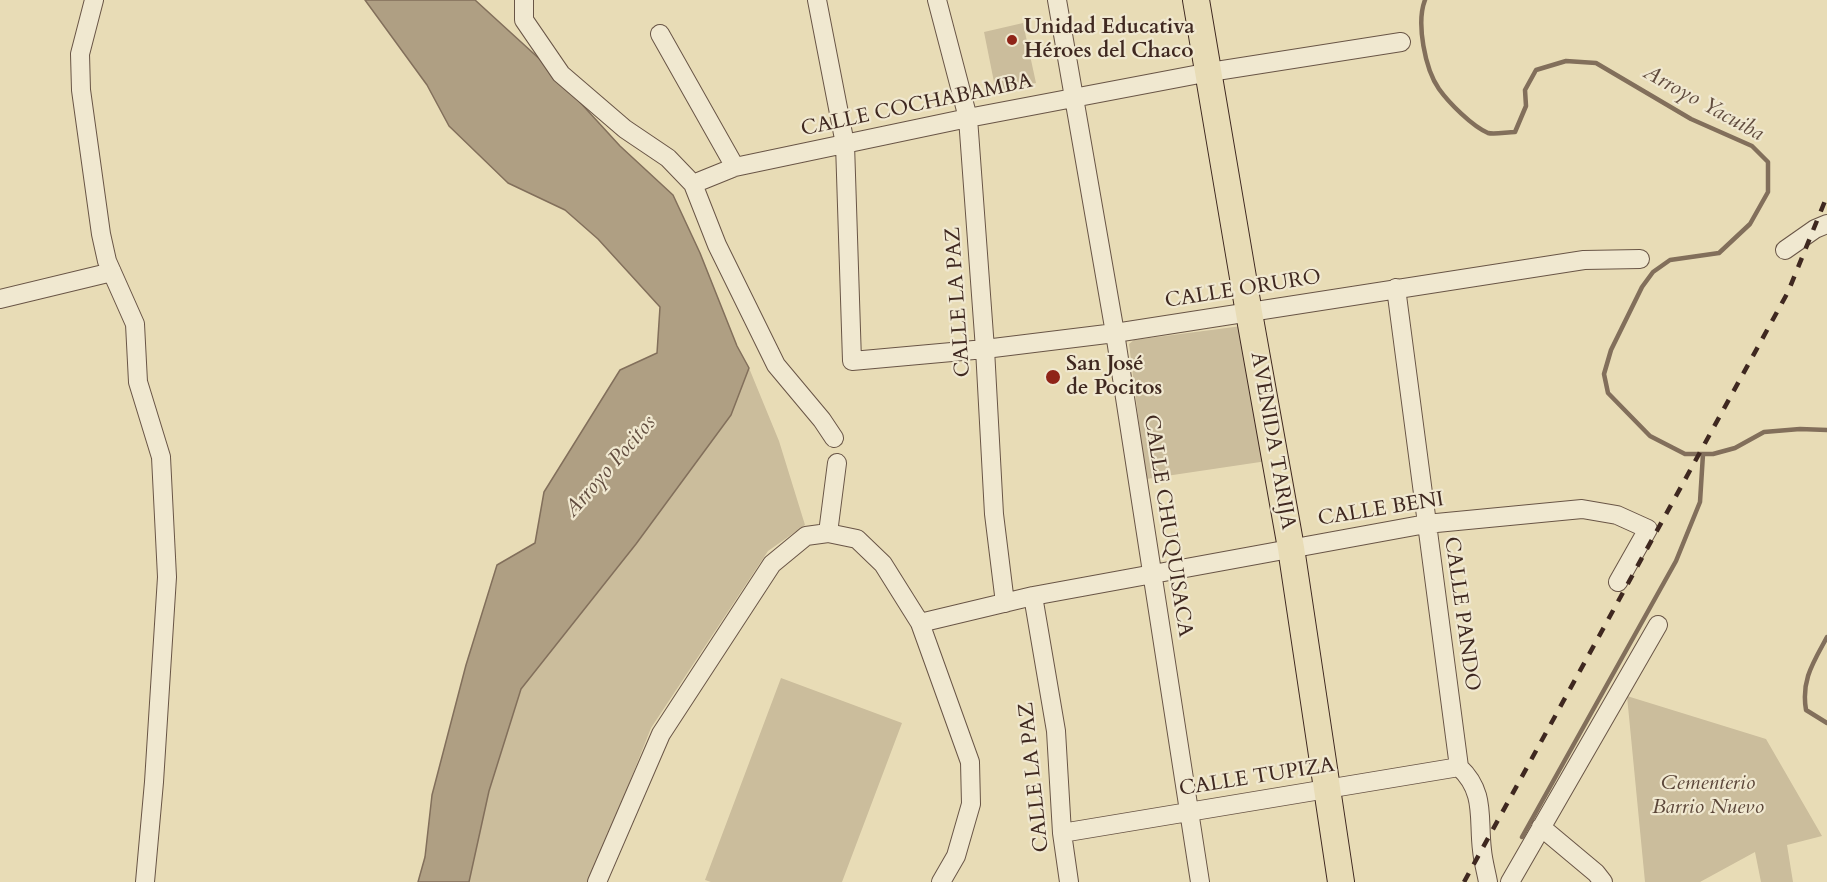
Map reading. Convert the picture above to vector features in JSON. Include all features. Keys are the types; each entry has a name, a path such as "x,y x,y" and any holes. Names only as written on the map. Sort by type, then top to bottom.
{"highway":[{"name":"AVENIDA TARIJA","path":"1196,0 1291,548 1341,882"}],"street":[{"path":"94,0 80,54 81,90 101,234 112,272 135,324 138,382 161,457 167,578 145,882"},
{"path":"524,0 524,20 561,74 625,129 668,158 693,184 717,246 776,365 822,420 834,438"},
{"path":"817,0 845,144"},
{"name":"CALLE LA PAZ","path":"937,0 968,118 985,349 994,514 1005,603"},
{"name":"CALLE CHUQUISACA","path":"1058,0 1115,333 1200,882"},
{"path":"660,34 735,167"},
{"name":"CALLE COCHABAMBA","path":"693,184 735,167 968,118 1210,72 1401,42"},
{"name":"CALLE ORURO","path":"845,144 852,361 985,349 1115,333 1584,260 1640,259"},
{"path":"1785,250 1815,229 1827,224"},
{"path":"0,299 112,272"},
{"name":"CALLE PANDO","path":"1396,288 1459,767"},
{"path":"828,533 837,463"},
{"name":"CALLE BENI","path":"920,623 1033,596 1426,524 1582,509 1617,515 1648,529 1618,582"},
{"path":"597,882 661,734 772,564 806,536 828,533 857,538 882,564 920,623 970,762 971,804 956,856 941,882"},
{"name":"CALLE LA PAZ","path":"1033,596 1056,731 1062,833 1069,882"},
{"path":"1510,882 1658,625"},
{"path":"1459,767 1476,789 1488,882"},
{"name":"CALLE TUPIZA","path":"1062,833 1459,767"},
{"path":"1541,827 1604,882"}],"green space":[{"path":"1023,23 1036,83 996,92 984,32"},
{"path":"1242,326 1267,461 1146,479 1129,344 1134,340"},
{"path":"749,368 779,441 805,525 768,551 651,728 590,882 469,882 489,791 521,689 636,544 731,415"},
{"path":"781,678 902,723 842,882 711,882 705,880"},
{"name":"Cementerio Barrio Nuevo","path":"1627,696 1766,739 1822,836 1787,845 1793,882 1761,882 1755,852 1700,882 1645,882"}],"water":[{"name":"Arroyo Pocitos","path":"365,0 475,0 544,63 620,146 673,195 700,253 737,346 749,368 731,415 636,544 521,689 489,791 469,882 418,882 425,857 432,795 466,665 497,565 535,543 544,492 620,370 657,353 660,307 598,239 565,210 508,183 449,126 427,85"}],"waterway":[{"name":"Arroyo Yacuiba","path":"1425,0 1421,21 1423,46 1434,80 1443,95 1468,120 1488,133 1515,132 1526,106 1525,90 1536,70 1566,61 1596,63 1691,119 1752,146 1768,162 1768,192 1750,224 1719,253 1670,260 1653,272 1642,287 1611,350 1604,374 1608,393 1650,436 1685,454 1713,454 1735,448 1764,432 1800,429 1827,430"},
{"path":"1522,837 1676,561 1700,502 1703,454"},
{"name":"Arroyo Yacuiba","path":"1827,637 1809,672 1805,690 1806,710 1827,723"}],"railway":[{"path":"1464,882 1788,292 1827,196"}],"place":[{"name":"Unidad Educativa Héroes del Chaco","path":"1012,40"},
{"name":"San José de Pocitos","path":"1053,377"}]}
